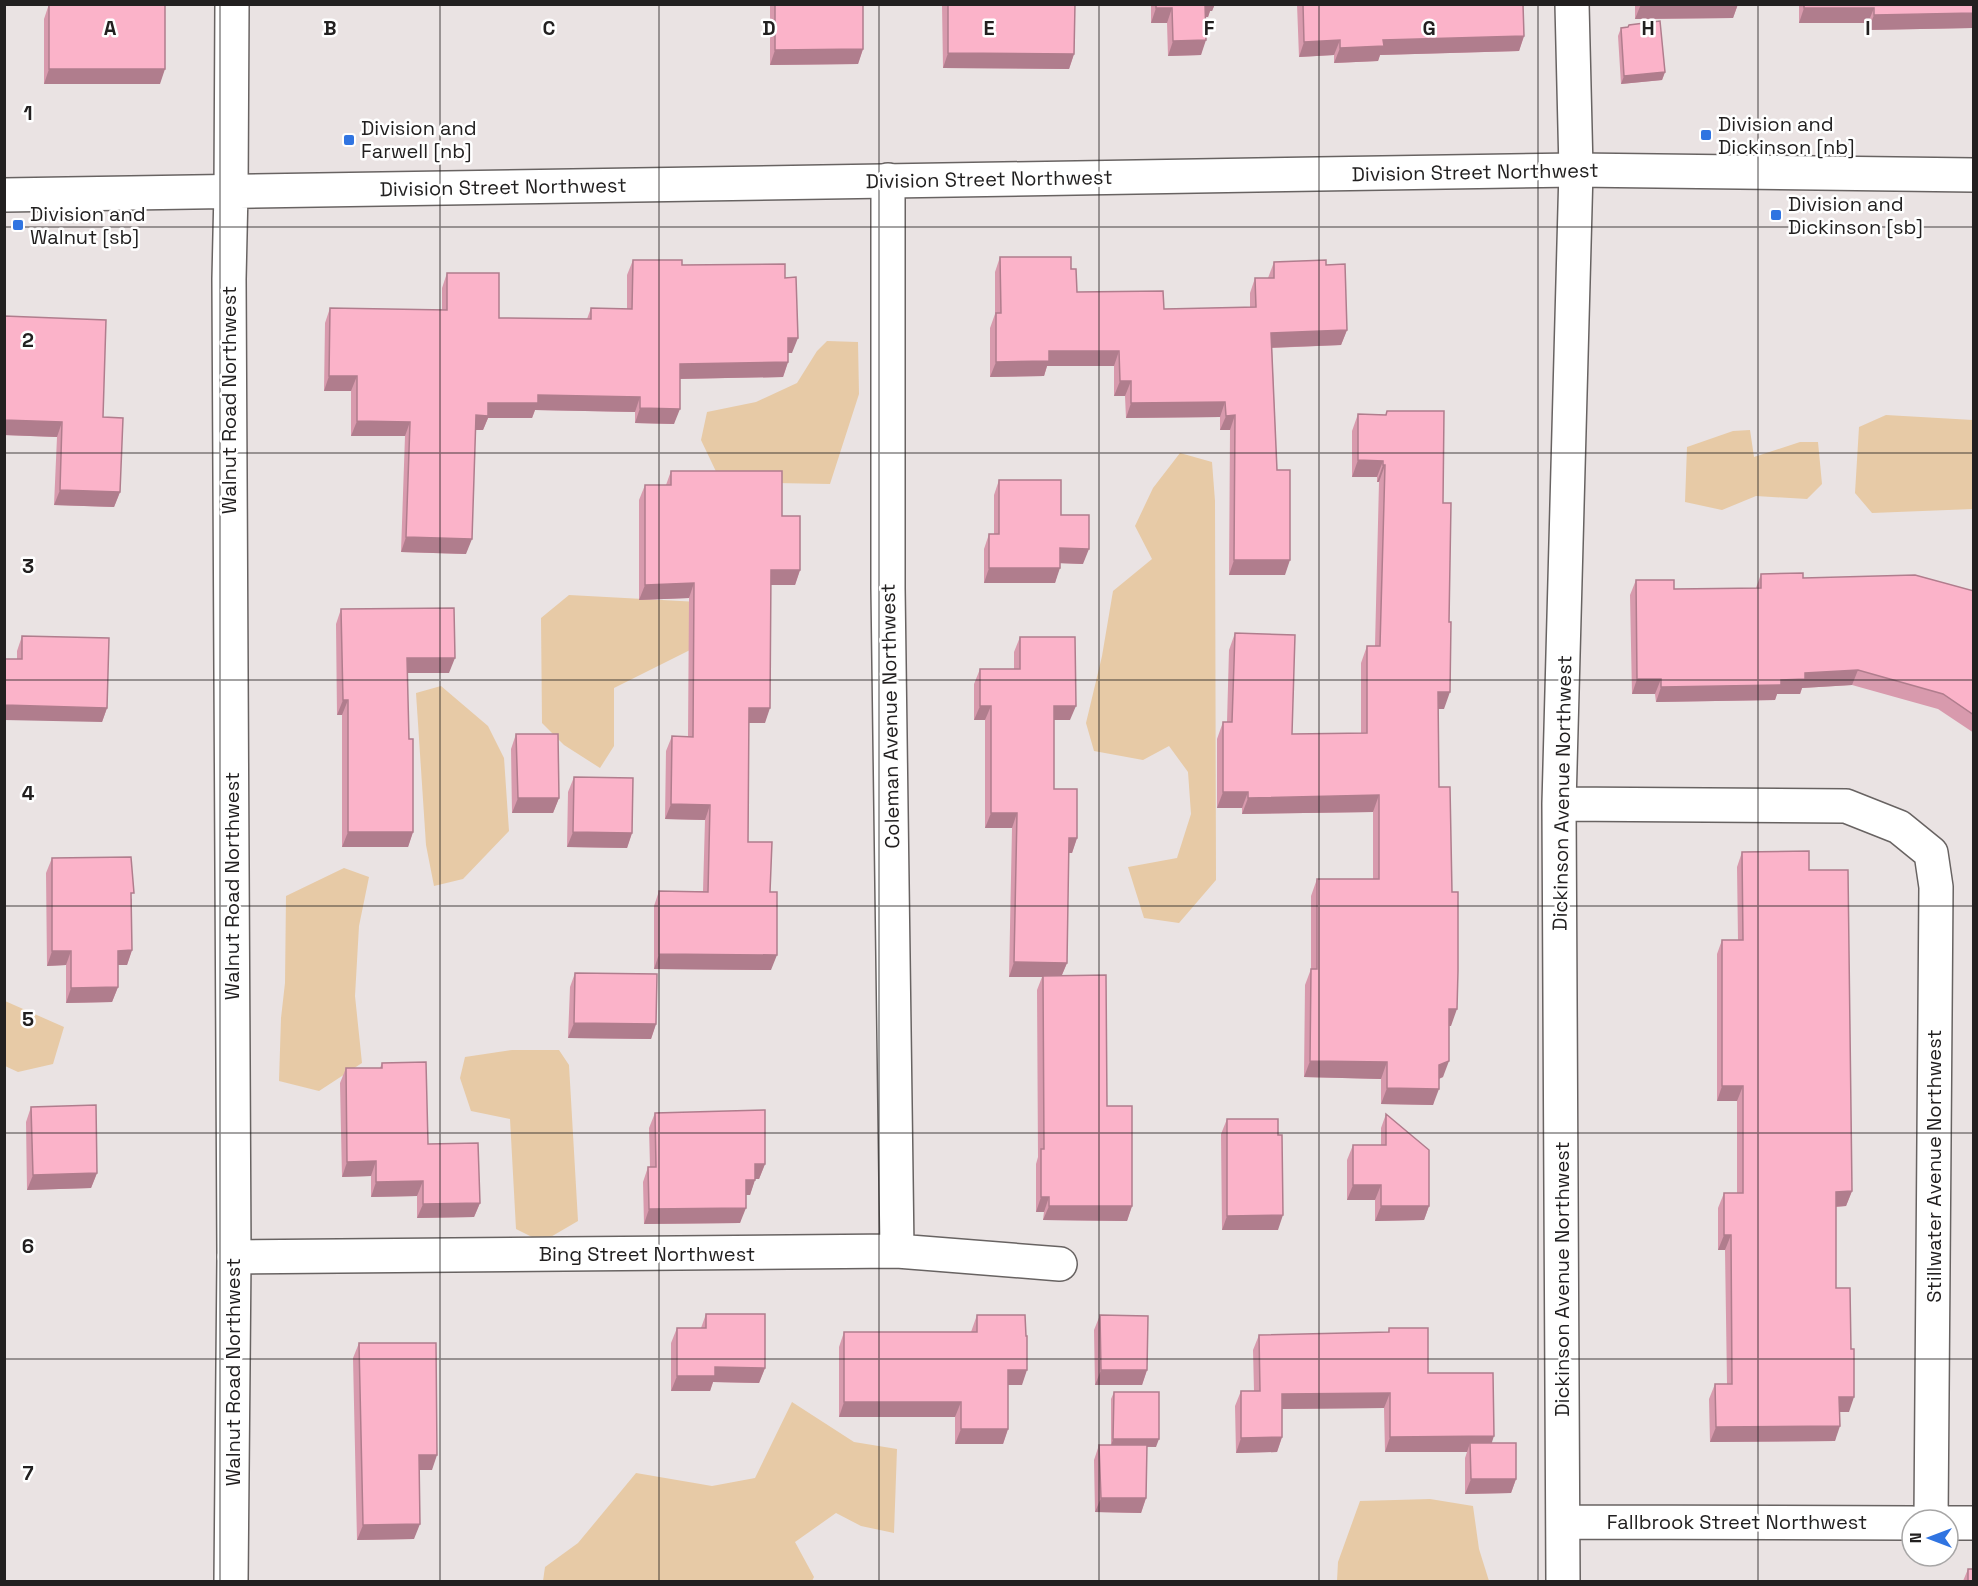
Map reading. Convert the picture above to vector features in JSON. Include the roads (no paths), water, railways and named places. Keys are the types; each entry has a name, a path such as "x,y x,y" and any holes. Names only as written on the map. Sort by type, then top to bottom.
{"street":[{"name":"Walnut Road Northwest","path":"231,1581 234,1257 229,303 232,4"},
{"name":"Dickinson Avenue Northwest","path":"1563,1581 1559,804 1576,170 1572,4"},
{"name":"Division Street Northwest","path":"4,195 1576,170 1974,176"},
{"name":"Coleman Avenue Northwest","path":"888,180 888,588 897,1251"},
{"name":"Stillwater Avenue Northwest","path":"1559,804 1846,806 1899,827 1931,853 1936,887 1931,1508"},
{"name":"Bing Street Northwest","path":"234,1257 897,1251 1060,1264"},
{"name":"Fallbrook Street Northwest","path":"1563,1521 1900,1523"}],"place":[{"name":"Division and Dickinson [nb]","path":"1706,135"},
{"name":"Division and Farwell [nb]","path":"349,140"},
{"name":"Division and Dickinson [sb]","path":"1776,215"},
{"name":"Division and Walnut [sb]","path":"18,225"}]}
